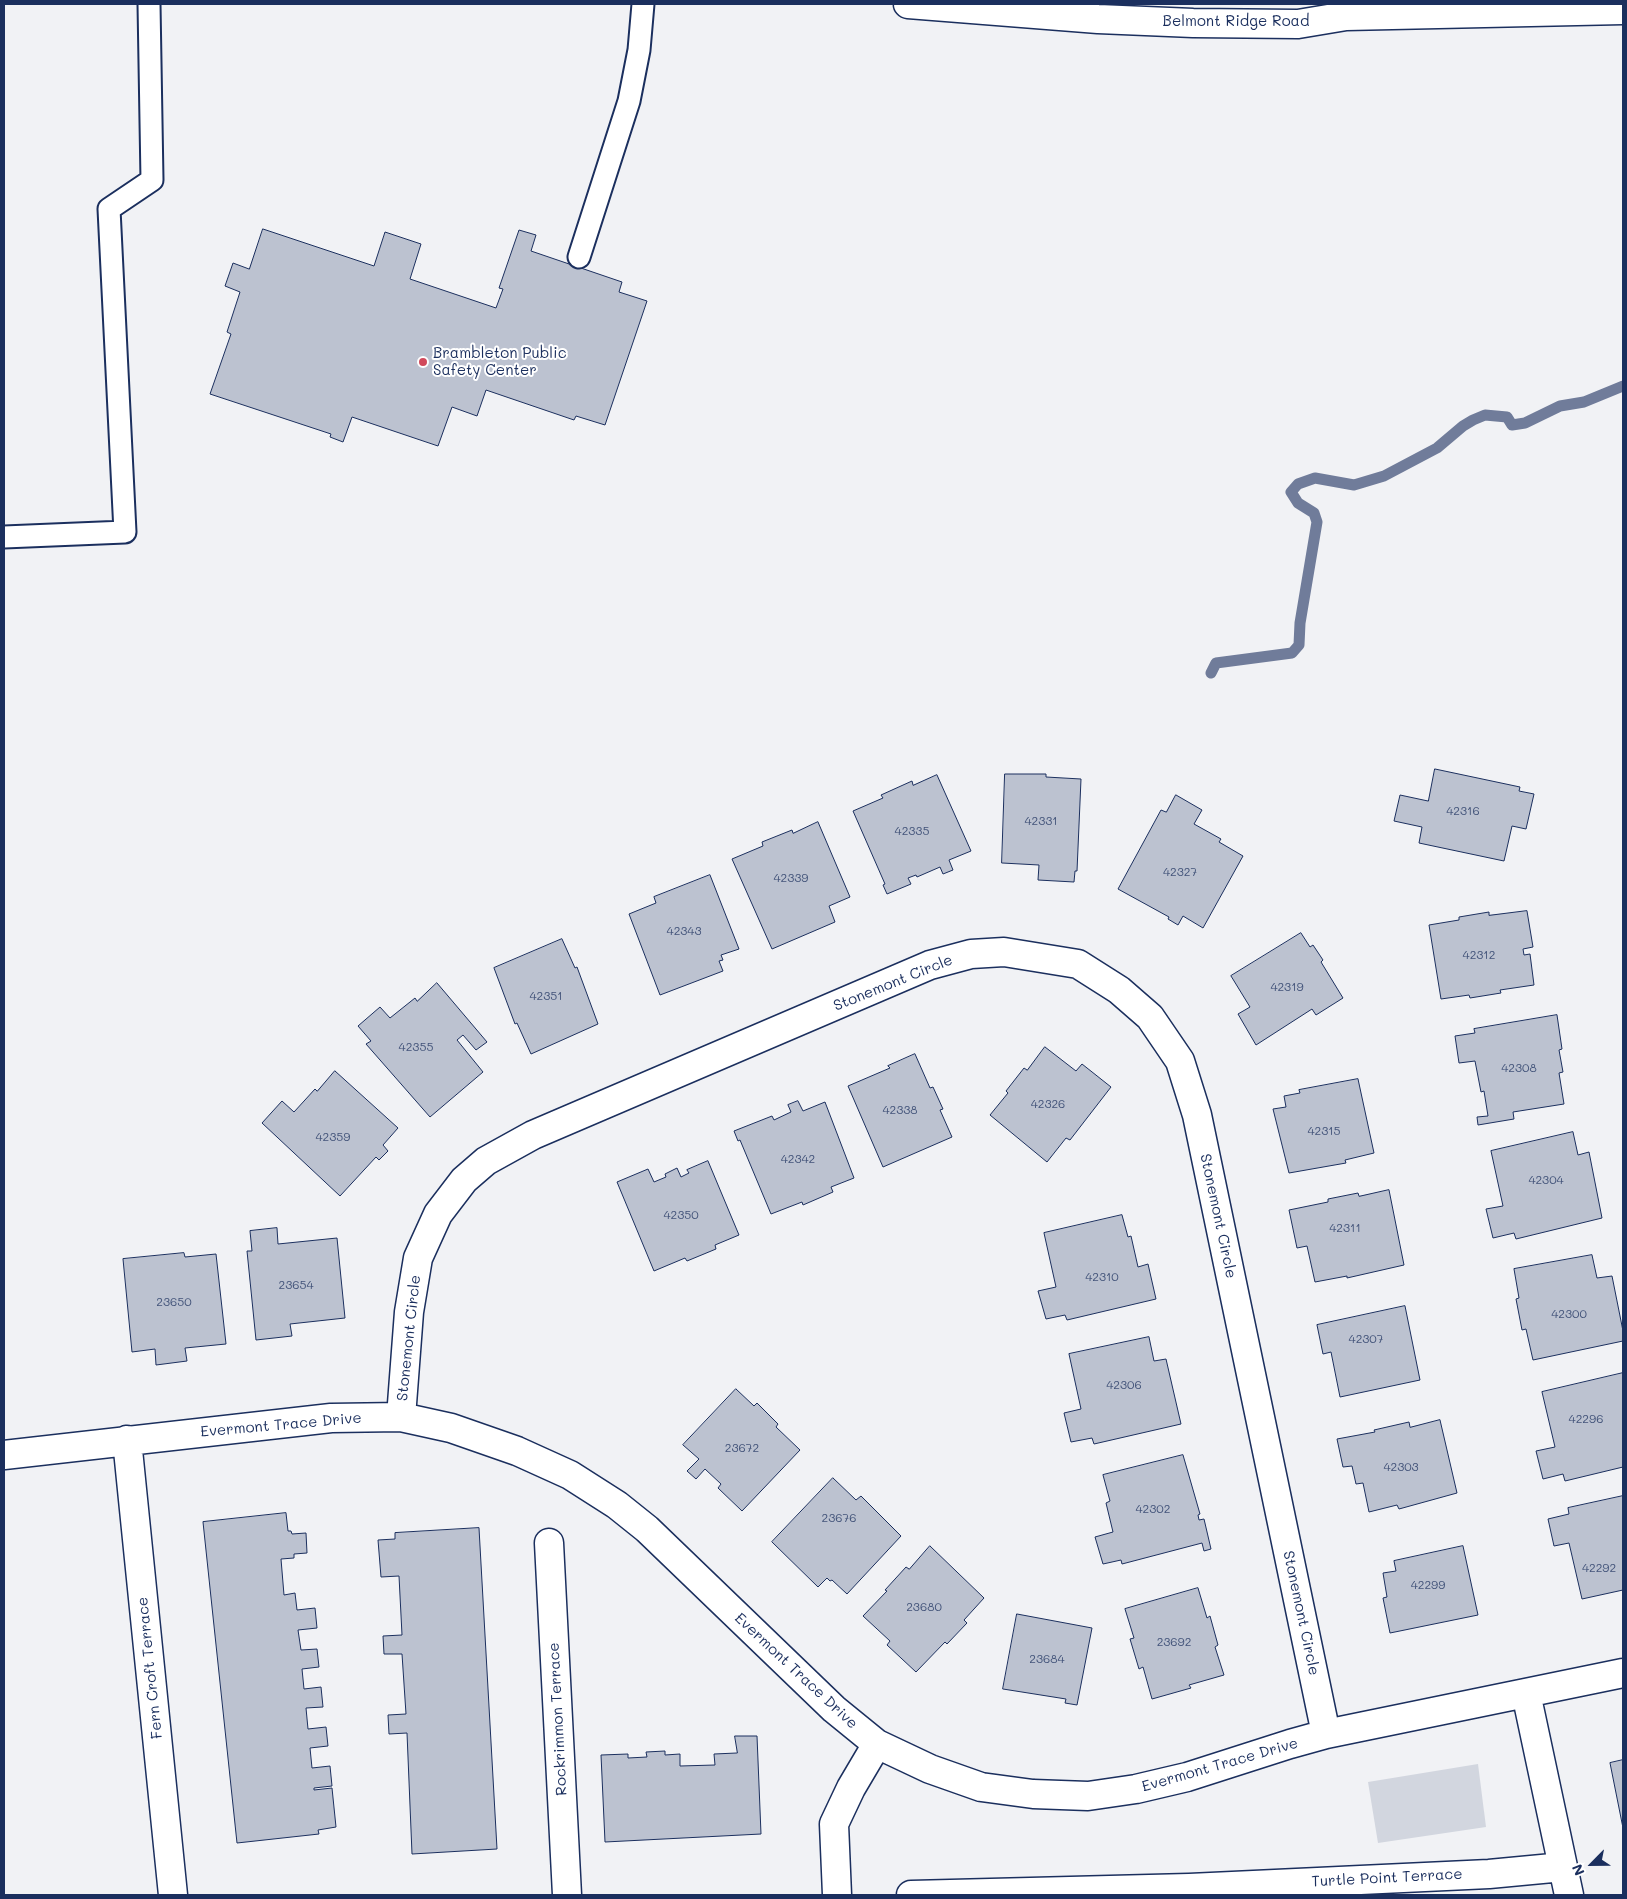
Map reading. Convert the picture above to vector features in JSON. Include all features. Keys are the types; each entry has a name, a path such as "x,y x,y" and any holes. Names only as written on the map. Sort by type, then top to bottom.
{"street":[{"name":"Belmont Ridge Road","path":"908,4 1098,19 1193,23 1298,24 1345,10 1623,10"},
{"name":"Stonemont Circle","path":"401,1417 409,1312 418,1258 438,1214 464,1180 486,1161 533,1136 930,965 971,954 1004,952 1078,964 1119,990 1150,1017 1180,1061 1197,1115 1326,1734"},
{"name":"Evermont Trace Drive","path":"4,1455 330,1418 401,1417 451,1428 517,1451 570,1475 617,1505 647,1530 834,1709 877,1744 930,1769 982,1787 1033,1794 1088,1796 1136,1789 1187,1777 1326,1734 1623,1673"},
{"name":"Fern Croft Terrace","path":"128,1440 173,1895"},
{"name":"Rockrimmon Terrace","path":"550,1543 567,1895"},
{"path":"1526,1693 1569,1895"},
{"path":"837,1895 834,1824 851,1788 877,1744"},
{"name":"Turtle Point Terrace","path":"911,1895 1189,1888 1489,1874 1563,1867"}],"lane":[{"path":"4,537 125,532 109,209 152,180 149,4"},
{"path":"579,257 629,101 639,50 642,4"}],"shaded area":[{"path":"1478,1764 1486,1827 1378,1843 1368,1782"}],"building":[{"name":"Brambleton Public Safety Center","path":"263,229 374,266 385,232 421,244 410,279 496,308 503,289 499,288 519,230 536,235 531,251 622,282 619,292 647,301 605,425 576,416 574,420 486,390 477,416 452,407 438,446 352,417 343,442 330,437 331,434 210,394 231,334 227,332 240,292 225,286 233,263 249,269"},
{"path":"1435,769 1520,787 1519,791 1534,794 1526,829 1512,826 1504,861 1419,843 1422,827 1394,821 1400,795 1428,801"},
{"path":"1005,774 1046,774 1046,777 1081,779 1077,871 1075,871 1074,882 1038,880 1039,865 1002,863"},
{"path":"937,775 971,851 949,860 953,870 943,874 940,867 917,877 916,875 908,878 911,884 887,894 883,885 885,884 853,811 883,798 881,795 912,781 913,785"},
{"path":"1176,795 1202,810 1194,824 1221,839 1219,842 1243,856 1203,928 1183,916 1178,925 1168,919 1169,917 1118,889 1161,810 1166,812"},
{"path":"818,822 850,897 829,906 835,922 772,949 732,859 763,846 762,842 792,830 793,833"},
{"path":"710,875 739,949 721,955 723,960 719,961 723,971 660,995 629,914 656,903 654,897"},
{"path":"1527,911 1533,947 1523,949 1524,955 1530,954 1534,985 1500,990 1501,993 1470,998 1469,995 1441,999 1429,925 1489,912 1489,915"},
{"path":"1301,933 1310,947 1313,945 1323,960 1321,962 1343,998 1316,1015 1312,1009 1256,1045 1238,1014 1250,1007 1231,976"},
{"path":"562,939 575,968 577,967 598,1024 531,1054 517,1023 515,1024 494,968"},
{"path":"437,983 487,1042 476,1050 463,1035 457,1040 483,1072 430,1117 366,1044 371,1041 358,1026 380,1007 390,1018 415,998 417,1001"},
{"path":"1557,1015 1562,1049 1559,1050 1563,1072 1559,1073 1564,1104 1513,1112 1514,1119 1478,1125 1477,1117 1488,1116 1484,1091 1481,1092 1475,1061 1459,1063 1455,1036 1475,1033 1474,1029"},
{"path":"1045,1047 1076,1071 1082,1064 1111,1087 1070,1140 1066,1138 1047,1162 990,1115 1008,1093 1006,1091 1024,1068 1027,1070"},
{"path":"915,1054 930,1088 933,1087 943,1109 940,1110 952,1137 883,1167 848,1086 890,1068 888,1066"},
{"path":"335,1071 398,1128 383,1145 388,1151 379,1160 376,1157 340,1196 262,1123 282,1101 294,1112"},
{"path":"1358,1079 1374,1153 1345,1160 1346,1163 1289,1173 1273,1109 1286,1107 1284,1096 1300,1093 1299,1090"},
{"path":"798,1101 803,1111 825,1102 854,1178 831,1187 833,1192 803,1205 802,1202 771,1214 740,1140 738,1141 734,1131 772,1116 774,1120 791,1112 788,1105"},
{"path":"1573,1132 1578,1155 1589,1152 1602,1218 1516,1239 1514,1233 1493,1238 1486,1209 1503,1206 1491,1151"},
{"path":"708,1161 739,1235 715,1245 716,1249 687,1261 685,1258 654,1271 617,1182 648,1169 654,1182 666,1177 665,1174 677,1168 681,1177 689,1173 687,1170"},
{"path":"1389,1190 1404,1265 1347,1278 1347,1276 1315,1282 1307,1246 1297,1248 1289,1210 1328,1202 1328,1199 1358,1193 1359,1196"},
{"path":"1122,1215 1128,1237 1131,1236 1138,1267 1148,1264 1156,1299 1067,1320 1065,1315 1046,1319 1038,1291 1056,1287 1044,1233"},
{"path":"277,1228 278,1244 337,1238 345,1318 290,1324 292,1336 256,1340 247,1251 252,1251 250,1231"},
{"path":"184,1253 185,1257 216,1254 226,1344 185,1348 187,1361 156,1365 155,1349 132,1352 123,1259"},
{"path":"1592,1255 1597,1278 1612,1276 1623,1331 1623,1341 1533,1360 1526,1329 1522,1330 1516,1299 1519,1298 1514,1269"},
{"path":"1405,1306 1420,1380 1340,1397 1331,1352 1323,1354 1317,1325"},
{"path":"1149,1337 1154,1361 1166,1359 1181,1424 1094,1444 1092,1438 1071,1442 1064,1413 1081,1409 1069,1354"},
{"path":"1623,1373 1623,1467 1565,1481 1563,1474 1543,1479 1536,1451 1555,1447 1542,1392"},
{"path":"736,1389 754,1406 757,1403 778,1424 776,1427 800,1450 742,1511 718,1488 721,1484 705,1469 696,1479 687,1471 699,1459 683,1445"},
{"path":"1440,1420 1457,1493 1399,1509 1397,1505 1369,1512 1363,1483 1356,1484 1352,1466 1343,1467 1337,1439 1375,1432 1374,1430 1409,1422 1410,1427"},
{"path":"1183,1455 1200,1514 1198,1515 1199,1520 1204,1519 1211,1549 1204,1551 1202,1543 1122,1564 1121,1560 1103,1564 1095,1537 1113,1532 1106,1503 1110,1501 1103,1475"},
{"path":"833,1478 856,1500 861,1496 901,1536 847,1594 832,1580 830,1581 827,1578 818,1587 772,1542"},
{"path":"1623,1496 1623,1590 1582,1599 1569,1543 1554,1546 1548,1519 1569,1514 1568,1508"},
{"path":"286,1513 288,1531 291,1531 292,1534 306,1533 307,1553 294,1554 294,1558 281,1559 284,1595 295,1593 297,1610 315,1608 317,1628 298,1630 301,1650 317,1649 319,1667 302,1669 304,1689 321,1687 323,1707 306,1708 308,1729 326,1727 328,1746 310,1748 312,1768 330,1766 332,1786 314,1788 314,1790 332,1788 336,1827 318,1830 319,1834 237,1843 203,1522"},
{"path":"479,1528 497,1849 412,1854 407,1733 389,1734 388,1715 406,1714 402,1654 384,1654 383,1636 402,1635 399,1576 381,1577 378,1540 395,1539 395,1533"},
{"path":"930,1546 984,1598 964,1620 967,1623 947,1644 945,1642 916,1672 887,1645 890,1641 863,1616 887,1591 885,1590 906,1567 909,1569"},
{"path":"1463,1546 1478,1615 1390,1633 1383,1598 1387,1597 1383,1573 1396,1571 1394,1561"},
{"path":"1198,1588 1207,1618 1210,1616 1218,1645 1215,1647 1224,1675 1189,1685 1191,1688 1152,1699 1143,1667 1139,1669 1130,1639 1134,1638 1125,1609"},
{"path":"1017,1614 1092,1628 1077,1705 1065,1703 1066,1699 1003,1689"},
{"path":"735,1736 757,1736 761,1834 605,1842 601,1755 628,1754 628,1758 647,1757 646,1752 665,1751 665,1755 680,1754 680,1766 715,1765 714,1754 737,1753"},
{"path":"1623,1760 1623,1828 1610,1763"}],"waterway":[{"path":"1211,673 1216,663 1292,653 1299,645 1300,623 1317,522 1314,513 1298,503 1291,492 1298,484 1315,478 1354,485 1384,476 1437,448 1463,426 1485,415 1507,417 1512,425 1525,423 1560,406 1584,402 1623,386"}],"place":[{"name":"Brambleton Public Safety Center","path":"423,362"}]}
